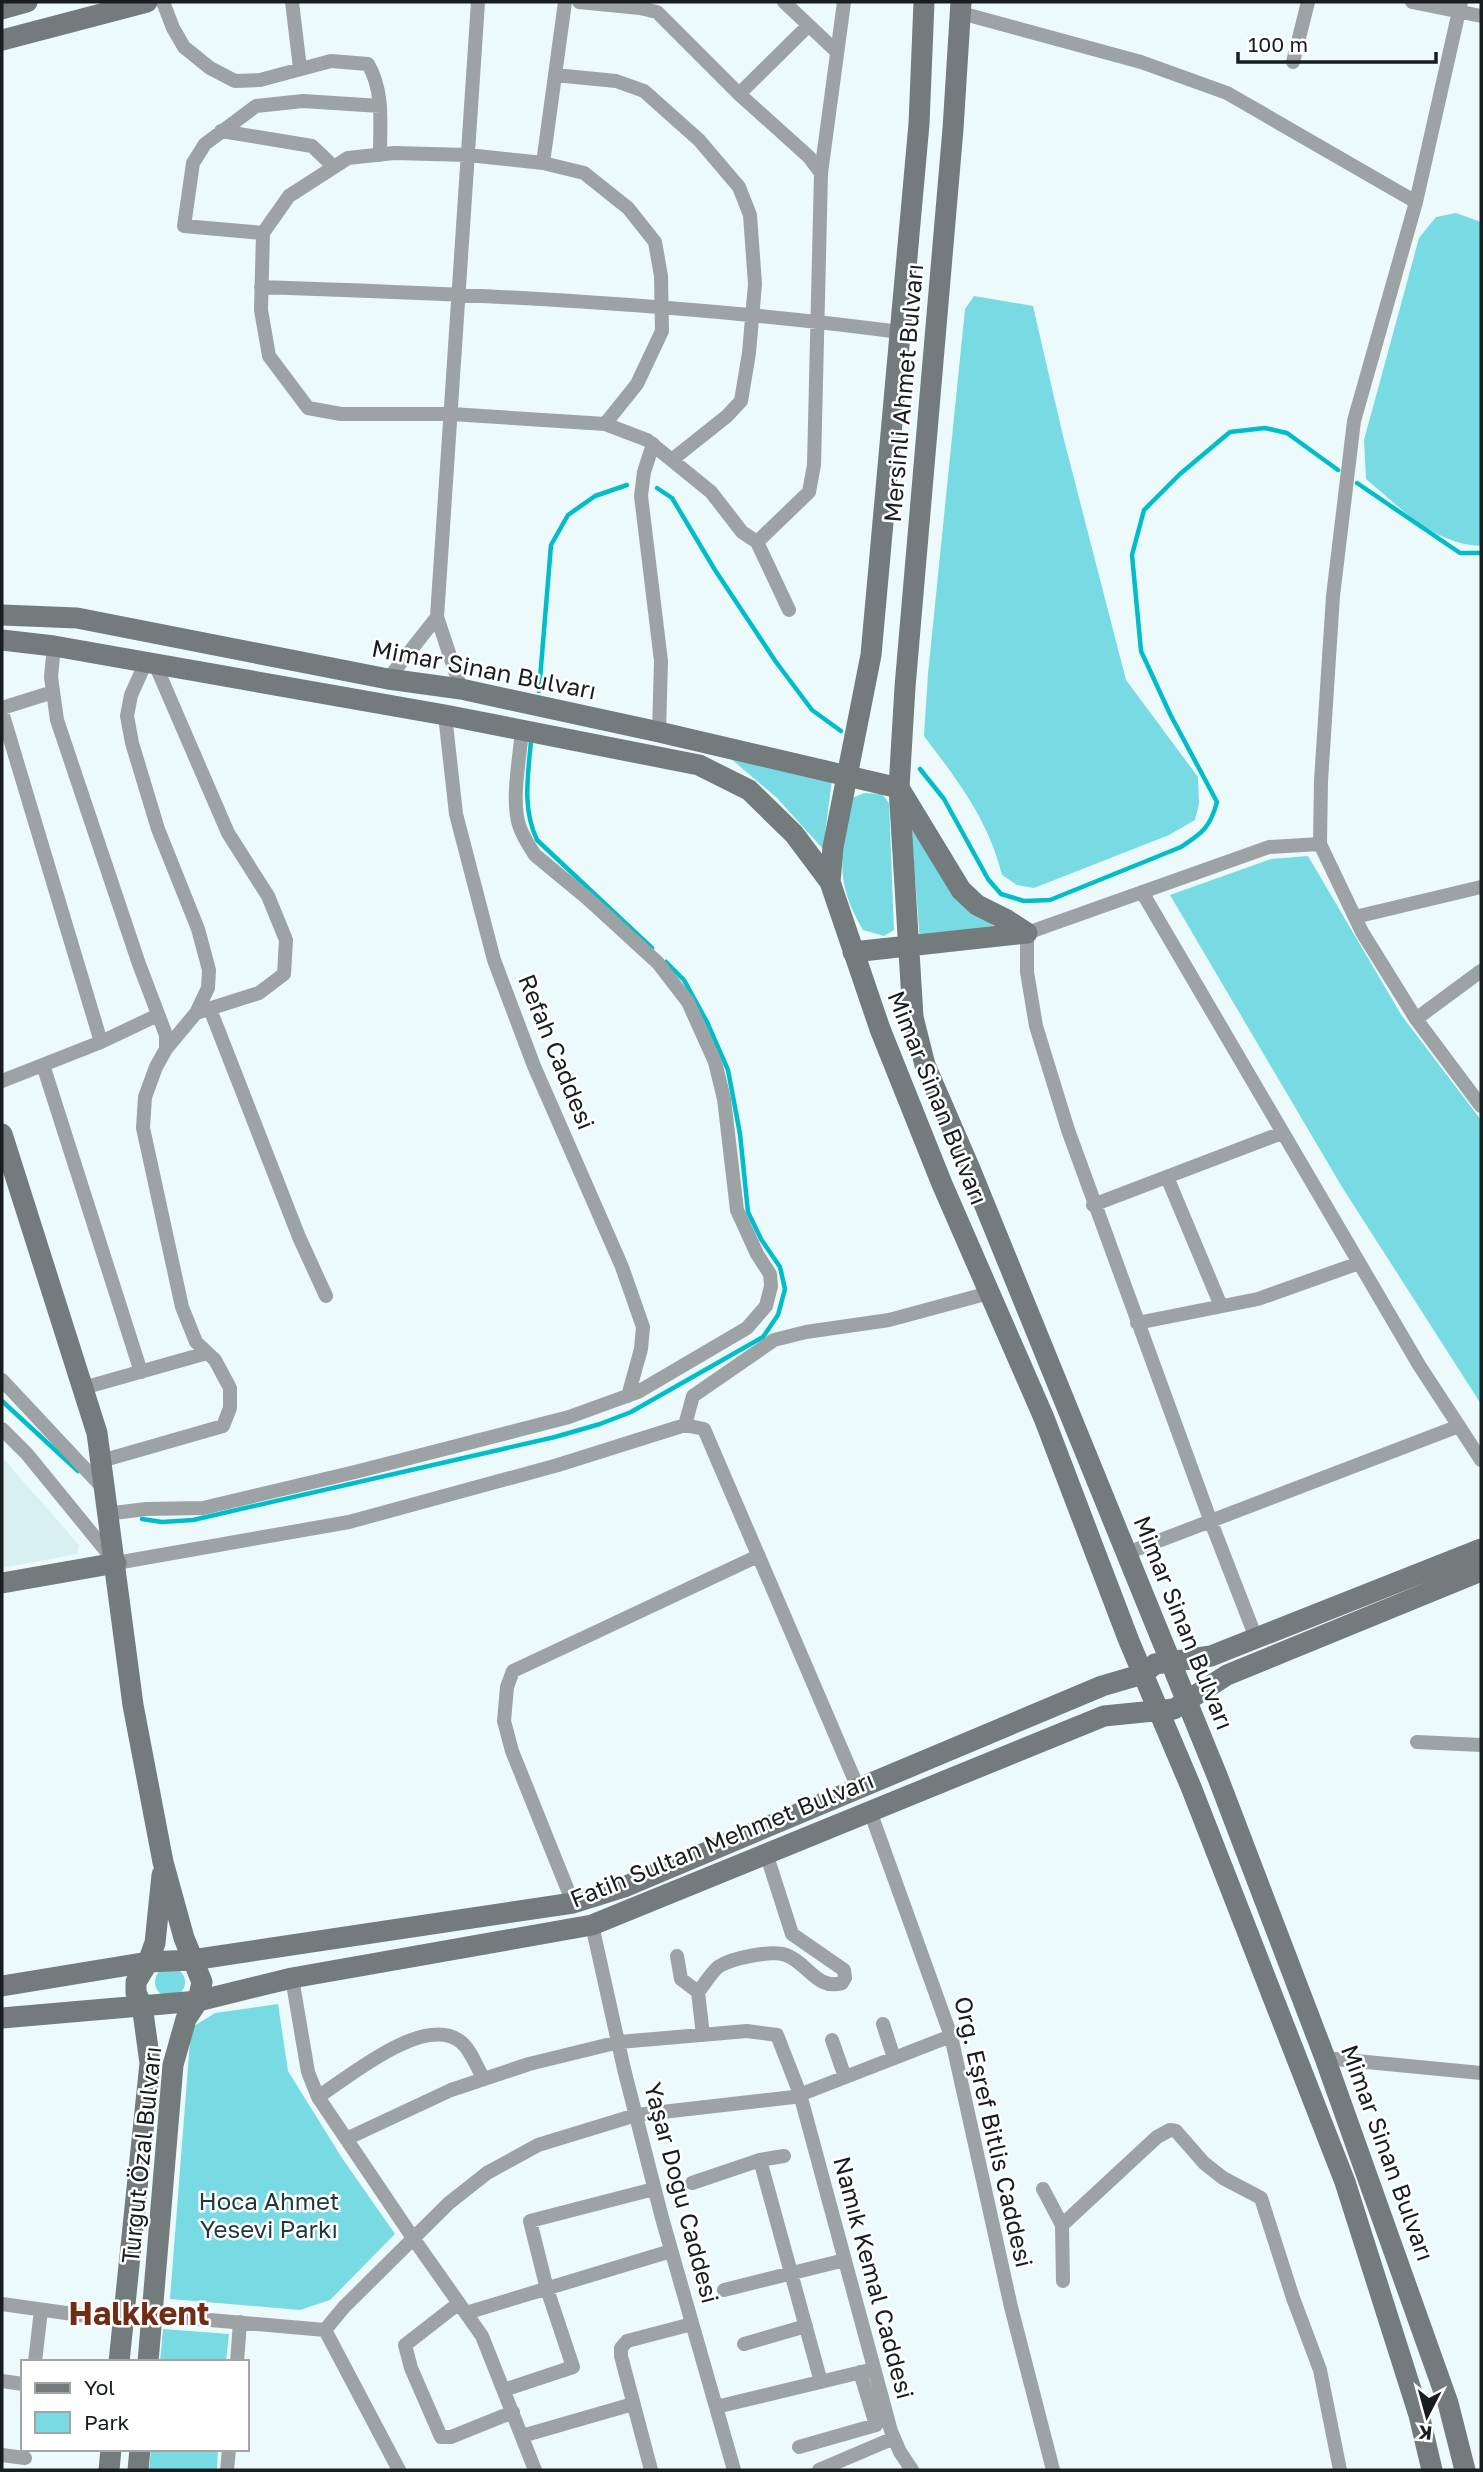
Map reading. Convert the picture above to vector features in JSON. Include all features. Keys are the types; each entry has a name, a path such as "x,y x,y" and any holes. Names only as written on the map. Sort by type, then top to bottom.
{"main road":[{"path":"2,9 27,2"},
{"path":"2,40 147,2"},
{"name":"Mersinli Ahmet Bulvarı","path":"848,777 871,655 919,124 924,2"},
{"name":"Mersinli Ahmet Bulvarı","path":"899,788 961,7"},
{"name":"Mimar Sinan Bulvarı","path":"2,615 77,618 388,679 461,689 848,777 833,847 830,882"},
{"name":"Mimar Sinan Bulvarı","path":"2,640 54,646 445,715 699,765 750,790 794,834 830,882 885,1042 942,1184 1044,1418 1345,2182 1419,2415 1432,2470"},
{"path":"848,777 899,788 961,890 977,905 1007,919 1027,933"},
{"name":"Mimar Sinan Bulvarı","path":"899,788 913,1017 925,1065 1127,1553 1325,2058 1448,2403 1465,2470"},
{"path":"853,952 1027,933"},
{"path":"2,1134 97,1433 134,1705 163,1862 184,1938 192,1960 200,1972 202,1982 198,2001"},
{"path":"1171,1663 1211,1656 1481,1549"},
{"path":"2,1583 116,1563"},
{"path":"1186,1700 1227,1675 1481,1571"},
{"name":"Fatih Sultan Mehmet Bulvarı","path":"2,1986 148,1962 192,1960 573,1903 624,1887 1102,1686 1143,1674 1155,1664 1171,1663"},
{"name":"Fatih Sultan Mehmet Bulvarı","path":"2,2018 198,2001 292,1978 592,1925 1104,1716 1159,1712 1174,1709 1186,1700"},
{"name":"Turgut Özal Bulvarı","path":"119,2360 150,2063 136,1982 155,1943 163,1862"},
{"name":"Turgut Özal Bulvarı","path":"148,2360 173,2065 186,2019 198,2001"},
{"path":"109,2470 111,2451"},
{"path":"138,2470 140,2451"}],"street":[{"path":"163,2 184,47 210,68 235,81 260,80 331,61 368,64 376,77 380,106 380,155"},
{"path":"292,2 300,68"},
{"path":"461,689 437,617 478,2"},
{"path":"543,163 565,2"},
{"path":"579,2 657,12 739,94 809,157 821,173"},
{"path":"784,2 837,52"},
{"path":"757,542 809,492 814,465 821,173 844,2"},
{"path":"1293,62 1308,2"},
{"path":"1412,2 1460,6 1481,16"},
{"path":"1460,6 1416,202 1354,421 1333,596 1321,781 1320,844 1355,917 1416,1019 1481,1105"},
{"path":"961,7 1141,62 1227,93 1416,202"},
{"path":"739,94 807,26"},
{"path":"555,75 616,81 644,91 699,140 739,187 750,215 755,284 741,401 727,416 673,459"},
{"path":"263,233 184,226 193,163 205,144 256,106 303,101 380,106"},
{"path":"221,131 312,146 334,167"},
{"path":"605,424 638,384 662,331 661,276 655,242 628,208 584,173 543,163 468,155 380,155 348,158 289,197 263,233 261,310 269,356 308,408 341,414 451,414 605,424 653,444 711,492 742,532 757,542 789,610"},
{"path":"261,288 459,294 753,314 900,331"},
{"path":"653,444 644,472 641,496 661,661 659,732"},
{"path":"388,679 437,617"},
{"path":"54,646 51,677 57,720 166,1035 166,1049"},
{"path":"150,663 131,695 127,716 132,743 158,829 198,929 209,970 203,1011 326,1296"},
{"path":"101,1461 223,1426 230,1408 230,1388 215,1360 196,1342 182,1307 143,1128 145,1097 166,1049 203,1011 259,993 284,974 286,940 268,896 228,834 150,663"},
{"path":"53,692 2,710 101,1042"},
{"name":"Refah Caddesi","path":"445,715 456,814 494,960 534,1066 622,1267 643,1327 641,1349 628,1396"},
{"path":"106,1514 146,1509 203,1508 569,1417 638,1392 747,1328 766,1307 771,1286 770,1274 757,1254 737,1210 724,1098 715,1062 688,1002 658,963 535,855 519,824 516,803 522,730"},
{"path":"1256,1638 1093,1205 1036,1026 1027,972 1027,933 1269,847 1320,844"},
{"path":"1355,917 1481,887"},
{"path":"1142,892 1419,1364 1481,1460"},
{"path":"1416,1019 1481,971"},
{"path":"2,1080 101,1042 158,1015"},
{"path":"43,1065 141,1372"},
{"path":"1093,1205 1282,1133"},
{"path":"1167,1177 1221,1306"},
{"path":"1137,1324 1258,1298 1359,1263"},
{"path":"685,1425 693,1396 774,1340 806,1332 889,1320 989,1293"},
{"path":"83,1388 207,1353"},
{"path":"2,1380 104,1489"},
{"path":"2,1429 27,1454 116,1563 349,1522 558,1465 685,1425 704,1429 859,1790"},
{"path":"1127,1553 1459,1426"},
{"path":"573,1903 512,1751 504,1721 507,1687 513,1671 758,1556"},
{"path":"1417,1742 1481,1745"},
{"name":"Org. Eşref Bitlis Caddesi","path":"870,1811 951,2036 1011,2307 1053,2470"},
{"path":"698,1993 719,1967 761,1953 788,1955 822,1983 835,1986 845,1978 844,1970 792,1934 766,1853"},
{"name":"Yaşar Doğu Caddesi","path":"592,1925 654,2189 734,2470"},
{"path":"346,2139 451,2090 529,2064 619,2042 703,2035 698,1993 681,1979 677,1956"},
{"path":"292,1978 309,2072 318,2097 482,2336 534,2470"},
{"path":"883,2024 894,2058"},
{"name":"Namık Kemal Caddesi","path":"703,2035 747,2031 776,2035 800,2094 845,2260 867,2370 894,2438 912,2470"},
{"path":"318,2097 398,2046 426,2035 446,2034 463,2043 484,2079"},
{"path":"325,2330 344,2307 449,2203 487,2173 538,2145 636,2115 800,2094 951,2036"},
{"path":"832,2040 845,2077"},
{"path":"1325,2058 1481,2073"},
{"path":"1062,2225 1157,2137 1170,2130 1176,2131 1204,2163 1223,2178 1261,2198 1293,2298 1320,2370 1340,2470"},
{"path":"692,2183 760,2160 784,2156"},
{"path":"760,2160 821,2382"},
{"path":"504,2390 573,2367 547,2289 530,2221 654,2189"},
{"path":"1043,2189 1062,2225 1063,2281"},
{"path":"513,2412 451,2437 441,2437 411,2368 405,2345 463,2308 547,2289 671,2251"},
{"path":"724,2290 845,2260"},
{"path":"2,2304 123,2321"},
{"path":"36,2360 41,2310"},
{"path":"152,2315 325,2330"},
{"path":"237,2360 240,2322"},
{"path":"651,2470 621,2348 627,2341 692,2324"},
{"path":"744,2344 806,2326"},
{"path":"325,2330 399,2470"},
{"path":"716,2407 867,2370 876,2425 799,2447"},
{"path":"2,2381 21,2384"},
{"path":"522,2436 634,2404"},
{"path":"835,2438 841,2461"},
{"path":"819,2470 894,2438"},
{"path":"228,2470 229,2451"},
{"path":"2,2455 24,2459"}],"shaded area":[{"path":"2,1457 79,1545 77,1554 2,1568"}],"green space":[{"path":"1456,213 1481,222 1481,546 1464,544 1433,532 1366,479 1364,440 1419,238 1436,217"},
{"path":"974,296 1033,306 1063,436 1126,680 1198,777 1199,804 1195,820 1169,835 1034,888 1017,885 1002,875 980,818 924,736 965,309"},
{"path":"730,758 832,780 823,849 777,798"},
{"path":"864,793 882,794 889,803 894,930 884,936 863,930 847,896 844,881 843,851 850,799"},
{"path":"911,826 952,895 1001,931 920,941"},
{"path":"1308,856 1402,1016 1481,1120 1481,1404 1342,1187 1170,895 1271,859"},
{"path":"170,1967 181,1971 185,1982 181,1993 170,1997 159,1993 155,1982 159,1971"},
{"name":"Hoca Ahmet Yesevi Parkı","path":"278,2004 288,2071 342,2158 395,2234 330,2300 300,2310 170,2299 191,2028 215,2013"},
{"path":"163,2329 229,2334 226,2360 160,2360"},
{"path":"151,2451 218,2451 217,2470 149,2470"}],"waterway":[{"path":"920,769 944,799 988,879 1001,894 1024,901 1050,900 1181,847 1195,838 1208,824 1217,802 1170,714 1141,651 1132,555 1144,510 1180,474 1230,432 1265,428 1287,433 1338,470"},
{"path":"1357,483 1460,553 1481,553"},
{"path":"539,691 551,545 568,515 595,496 627,485"},
{"path":"657,488 672,498 715,570 776,662 812,710 841,731"},
{"path":"531,741 528,804 537,840 652,948"},
{"path":"142,1519 162,1522 193,1520 555,1437 600,1424 631,1412 763,1337 778,1315 785,1289 780,1267 761,1239 748,1212 740,1134 728,1070 707,1022 684,980 666,962"},
{"path":"2,1401 78,1471"}],"district":[{"name":"Halkkent","path":"139,2314"}]}
